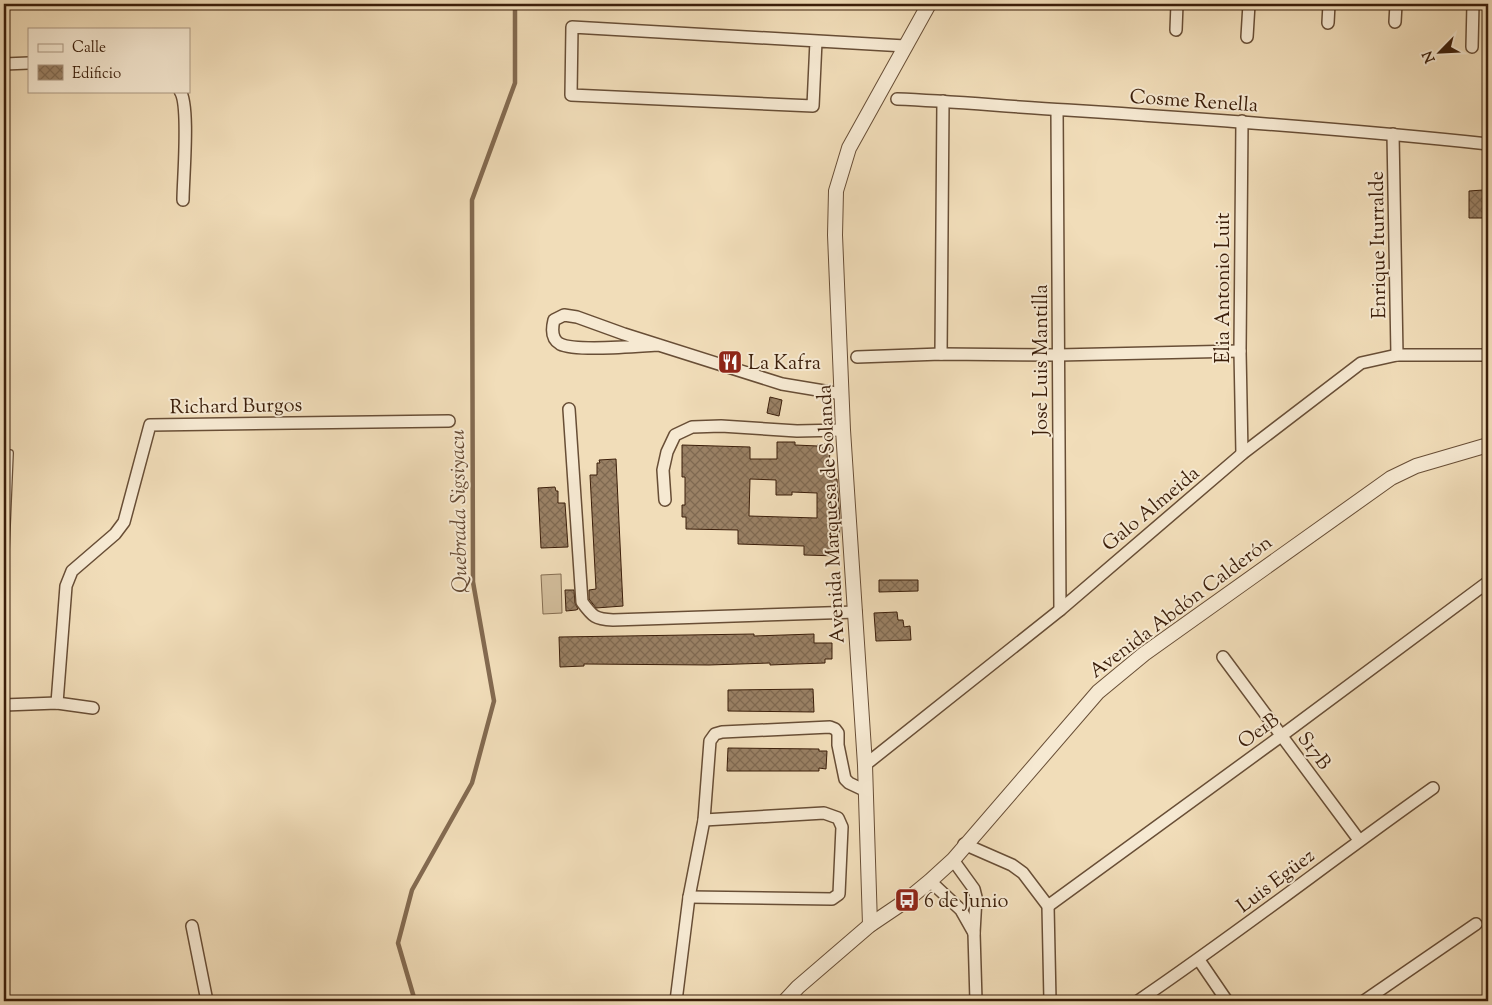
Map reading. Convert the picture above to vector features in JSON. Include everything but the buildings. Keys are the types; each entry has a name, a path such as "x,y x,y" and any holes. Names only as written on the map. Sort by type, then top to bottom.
{"street":[{"name":"Avenida Marquesa de Solanda","path":"870,925 865,764 843,430 835,235 836,191 849,148 929,4"},
{"path":"1176,30 1177,4"},
{"path":"1247,37 1249,4"},
{"path":"1328,23 1329,4"},
{"path":"1395,22 1396,4"},
{"path":"1472,47 1473,4"},
{"path":"816,41 813,106 571,95 572,27 904,46"},
{"path":"4,64 28,63"},
{"path":"181,92 185,112 183,200"},
{"name":"Cosme Renella","path":"897,99 1242,121 1488,144"},
{"path":"941,354 943,101"},
{"name":"Jose Luis Mantilla","path":"1057,110 1060,610"},
{"name":"Elia Antonio Luit","path":"1242,121 1240,351 1242,454"},
{"name":"Enrique Iturralde","path":"1394,134 1397,355"},
{"path":"659,345 582,347 561,345 553,336 553,324 554,320 564,315 577,317 782,384 842,394"},
{"path":"857,357 941,354 1058,355 1240,351"},
{"name":"Galo Almeida","path":"865,764 1060,610 1242,454 1361,363 1397,355 1488,355"},
{"path":"569,409 582,602 597,619 622,620 856,612"},
{"name":"Richard Burgos","path":"57,703 66,586 72,571 115,534 124,522 150,425 449,421"},
{"path":"665,500 663,470 667,452 675,435 692,427 721,426 797,431 843,430"},
{"name":"Avenida Abdón Calderón","path":"785,1001 798,987 870,925 907,900 953,860 964,844 1098,692 1144,654 1391,478 1416,466 1488,445"},
{"name":"Oe1B","path":"1048,906 1488,582"},
{"name":"S17B","path":"1223,658 1359,840"},
{"path":"4,705 57,703 93,708"},
{"path":"676,1001 689,897 704,820 710,741 716,734 722,732 835,728 838,733 838,745 845,779 866,791"},
{"name":"Luis Egüez","path":"1138,1001 1199,960 1359,840 1433,788"},
{"path":"689,897 832,899 839,894 842,827 838,818 824,813 704,820"},
{"path":"964,844 1012,864 1023,873 1048,906 1050,1001"},
{"path":"953,860 974,889 976,897 974,933 976,1001"},
{"path":"930,881 961,910 974,933"},
{"path":"1364,1001 1476,924"},
{"path":"192,926 207,1001"},
{"path":"1199,960 1228,1001"}],"lane":[{"path":"4,597 10,453"}],"shaded area":[{"path":"561,574 562,613 543,614 541,575"}],"waterway":[{"name":"Quebrada Sigsiyacu","path":"415,1001 398,943 412,890 472,783 494,701 473,582 472,200 515,83 515,4"}],"place":[{"name":"La Kafra","path":"730,362"},
{"name":"6 de Junio","path":"907,900"}]}
